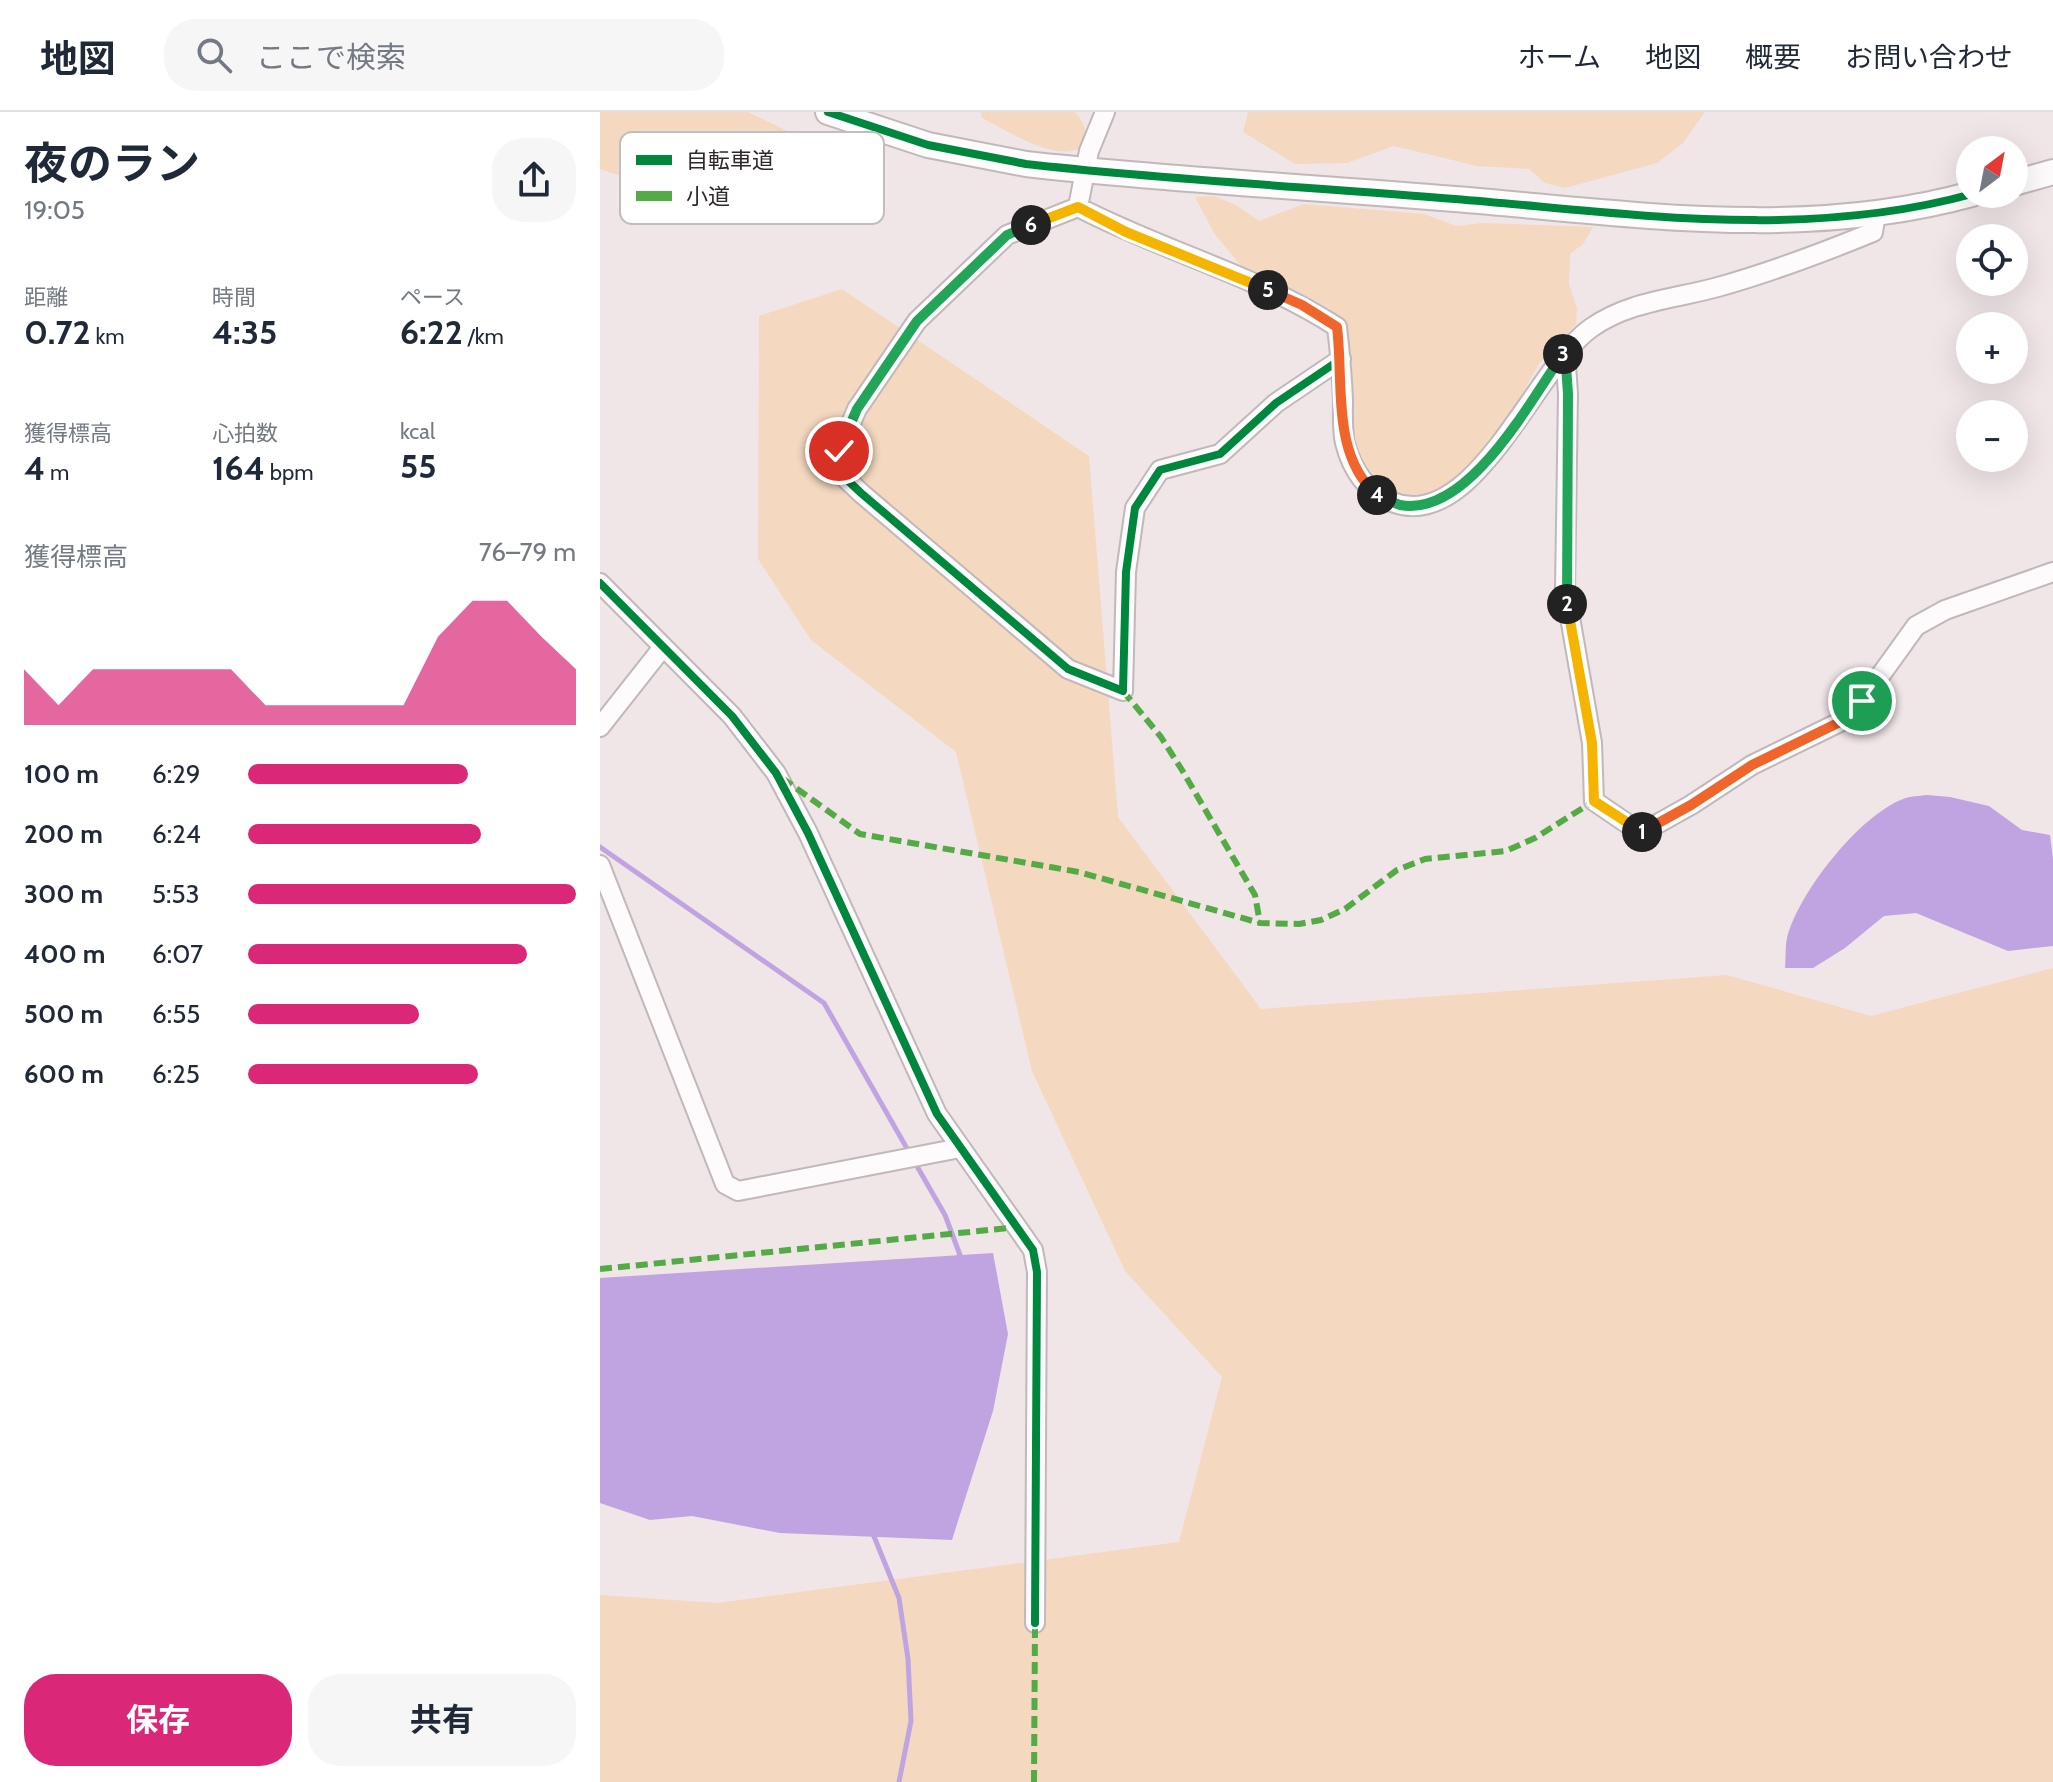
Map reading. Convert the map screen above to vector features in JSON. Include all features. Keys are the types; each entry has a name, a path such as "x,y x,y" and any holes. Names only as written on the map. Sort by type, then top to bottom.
{"street":[{"path":"828,112 928,145 1026,164 1735,222 1802,221 1876,214 1956,199"},
{"path":"1078,207 1085,170 1105,112"},
{"path":"2028,179 2053,172"},
{"path":"1341,359 1276,403 1220,454 1160,470 1135,508 1126,572 1123,691 1068,669 861,493 842,475 838,464 844,435 857,409 917,321 1007,235 1078,207 1126,232 1302,305 1337,327 1341,359 1345,442 1357,474 1376,495 1402,505 1430,502 1453,493 1475,476 1565,351 1592,327 1639,304 1716,287 1805,260 1873,232 1876,214"},
{"path":"1565,351 1568,394 1565,589 1592,743 1594,801 1641,833 1752,765 1840,722 1862,701 1916,626 1945,610 2053,572"},
{"path":"600,583 732,716 776,773 808,833 937,1114 1019,1227 1036,1258 1035,1623"},
{"path":"600,727 663,647"},
{"path":"600,865 719,1170 731,1190 960,1148"}],"shaded area":[{"path":"600,112 748,112 789,132 620,132 620,176 600,169"},
{"path":"981,112 1075,112 1084,125 1084,139 1080,149 1056,151 982,118"},
{"path":"1248,112 1705,112 1683,143 1657,163 1565,188 1545,183 1529,169 1477,166 1394,146 1347,163 1295,164 1243,132"},
{"path":"1214,196 1236,205 1259,221 1304,204 1424,214 1456,226 1483,223 1593,227 1583,244 1570,254 1569,284 1577,308 1576,324 1539,364 1494,443 1450,483 1428,493 1404,496 1386,485 1361,462 1354,431 1345,327 1329,308 1241,266 1214,233 1195,197"},
{"path":"842,289 1089,456 1118,817 1261,1009 1727,975 1871,1016 2053,968 2053,1782 600,1782 600,1595 717,1603 1179,1542 1222,1377 1125,1271 1032,1071 956,752 811,640 758,559 759,316"},
{"path":"1927,795 1989,806 2022,830 2050,835 2053,946 2008,951 1916,913 1884,916 1845,948 1813,968 1785,968 1787,938 1794,920 1817,878 1833,858 1868,821 1886,808 1906,798"},
{"path":"993,1253 1008,1334 993,1411 952,1540 780,1533 692,1516 650,1520 600,1503 600,1278"}],"waterway":[{"path":"600,847 824,1003 909,1152"},
{"path":"914,1161 945,1215 960,1255 956,1259"},
{"path":"873,1534 899,1598 908,1659 911,1721 899,1782"}],"marked path":[{"path":"1123,691 1161,737 1182,770 1255,895 1260,923"},
{"path":"782,778 860,834 1079,872 1260,923 1299,924 1321,920 1345,909 1397,870 1425,859 1506,851 1535,838 1594,801"},
{"path":"600,1269 1019,1227"},
{"path":"1034,1782 1035,1623"}],"cycle path":[{"path":"828,112 928,145 1026,164 1650,216 1779,220 1844,217 1956,198"},
{"path":"1078,207 1007,235 917,321 857,409 839,451 838,464 842,475 861,493 1068,669 1123,691 1126,572 1135,508 1160,470 1220,454 1276,403 1341,359"},
{"path":"600,583 732,716 776,773 808,833 937,1114 1033,1250 1037,1272 1035,1623"}],"route":[{"path":"839,451 857,409 917,321 1007,235 1078,207 1126,232 1302,305 1337,327 1345,442 1357,474 1376,495 1402,505 1430,502 1453,493 1475,476 1565,351 1568,394 1565,589 1592,743 1594,801 1641,833 1752,765 1840,722 1862,701"}]}
